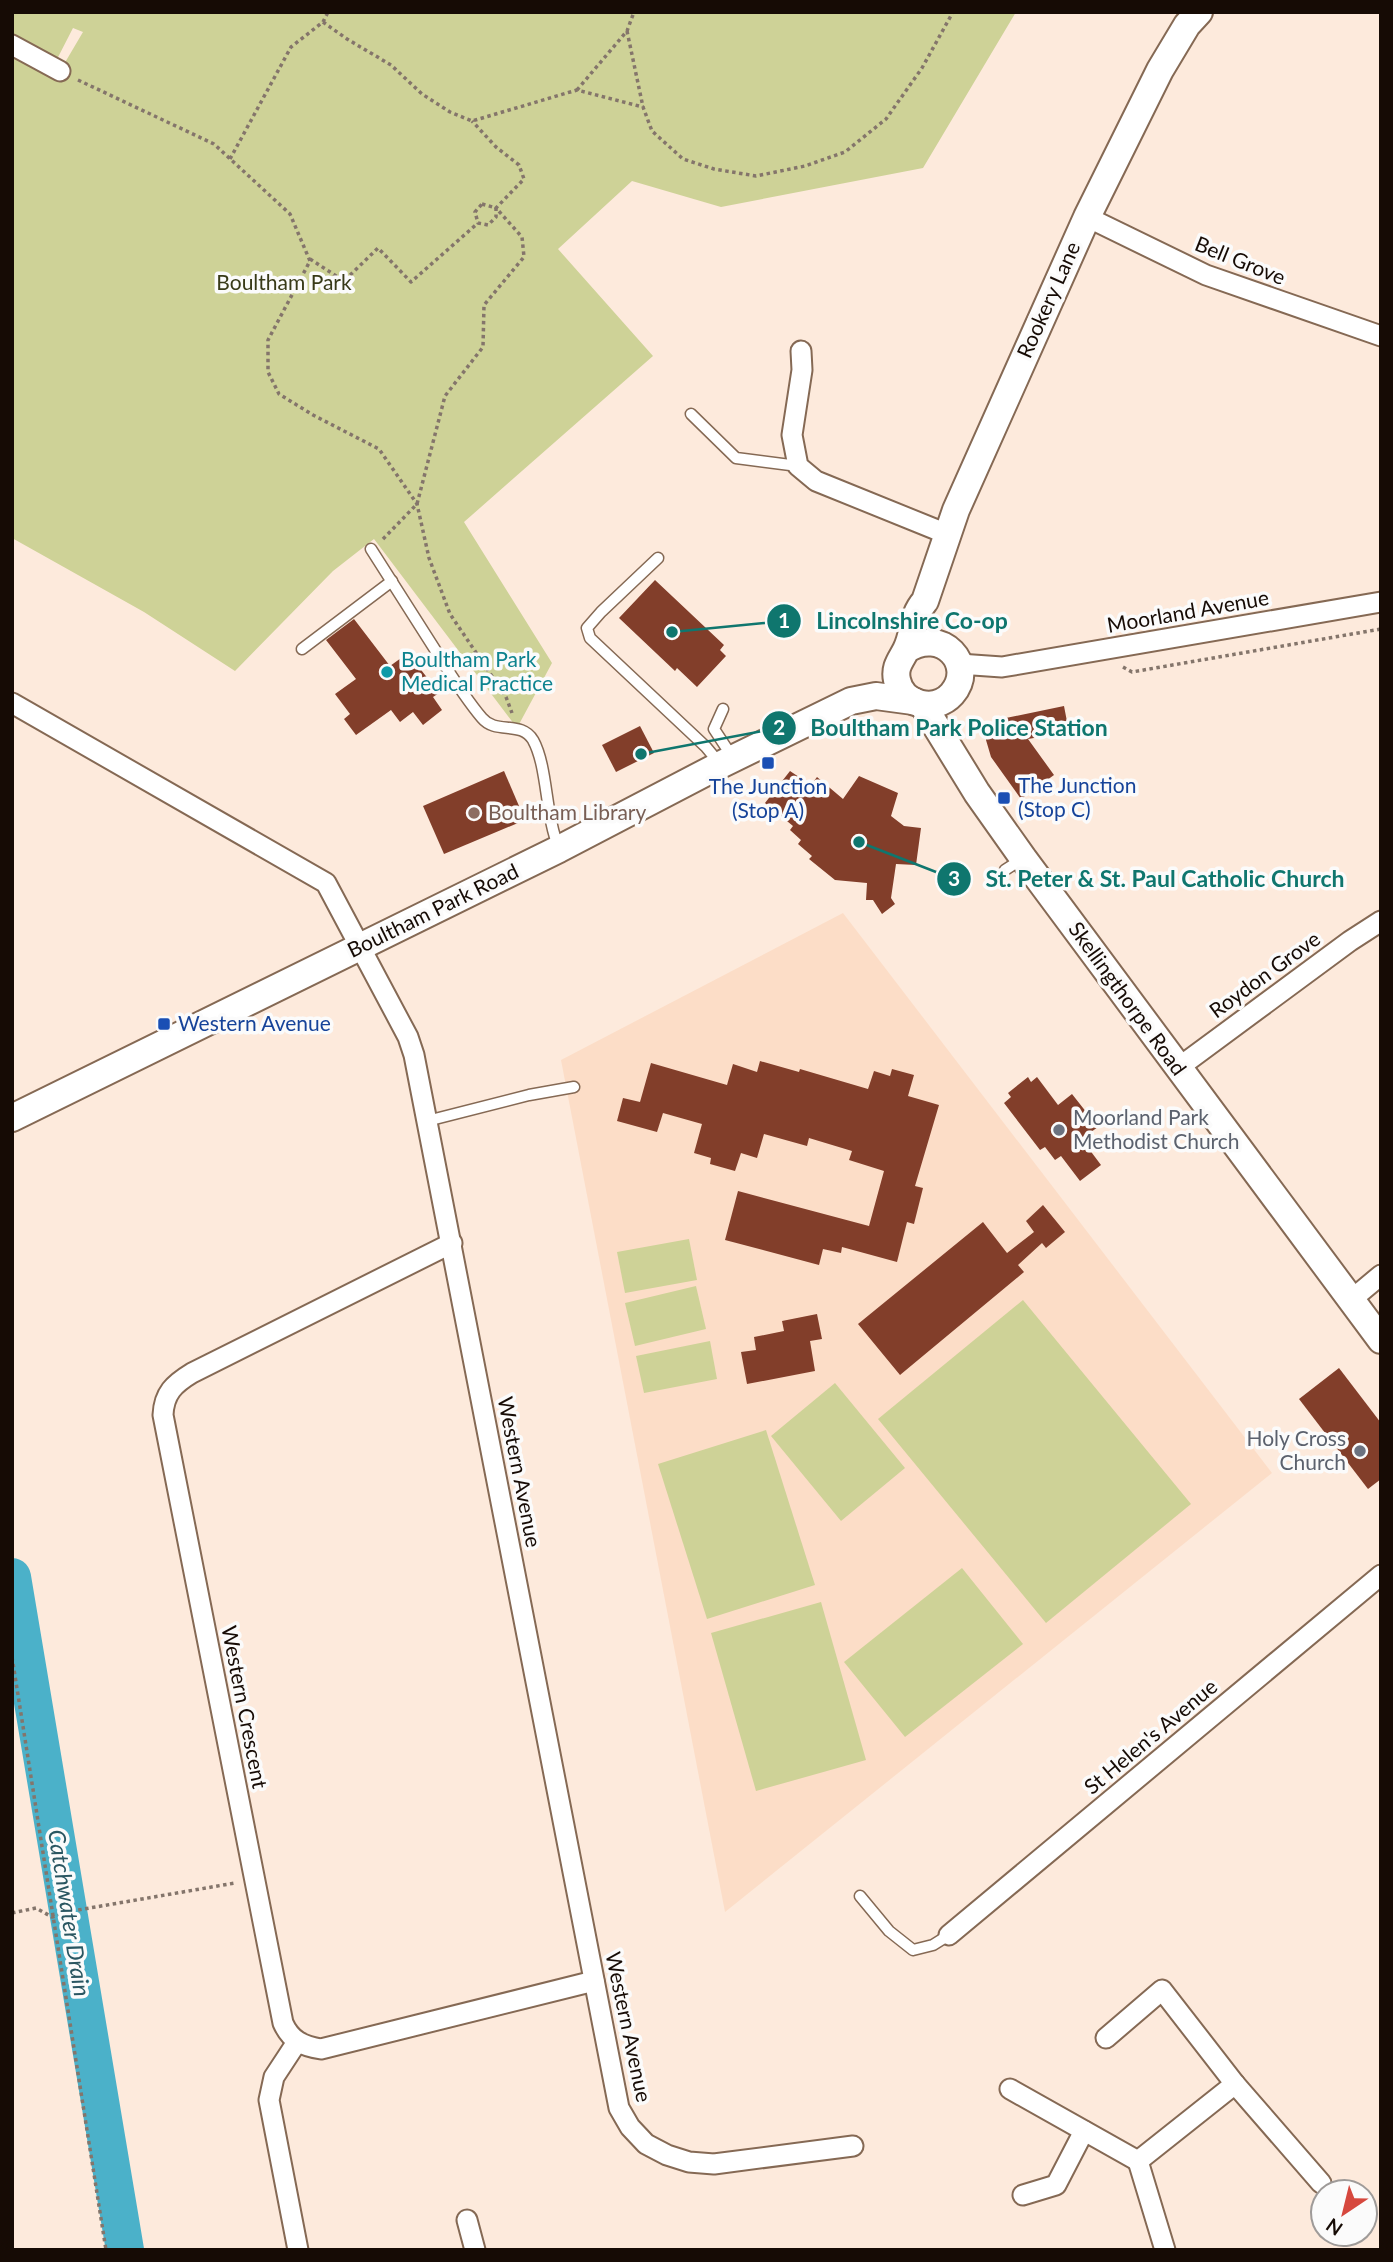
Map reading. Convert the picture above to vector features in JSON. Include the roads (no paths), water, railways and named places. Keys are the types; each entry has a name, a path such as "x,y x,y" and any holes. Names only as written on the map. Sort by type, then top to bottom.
{"street":[{"name":"Rookery Lane","path":"901,659 916,612 925,601 947,534 1087,217 1160,70 1187,26 1199,12"},
{"path":"12,45 60,71"},
{"name":"Bell Grove","path":"1087,217 1206,275 1381,336"},
{"path":"801,351 802,370 792,435 798,466 816,481 947,534"},
{"path":"852,701 876,696 934,700 960,674 925,601"},
{"name":"Moorland Avenue","path":"934,700 1002,667 1381,602"},
{"path":"852,701 869,684 925,641 952,655"},
{"name":"Moorland Avenue","path":"952,655 1002,667"},
{"path":"901,659 900,688 934,700"},
{"name":"Skellingthorpe Road","path":"934,700 953,757 1014,864 1178,1068 1381,1340"},
{"name":"Boultham Park Road","path":"12,1118 559,849 852,701"},
{"name":"Western Avenue","path":"12,704 326,883 411,1046 452,1243 619,2108 630,2127 646,2144 678,2158 714,2164 853,2146"},
{"name":"Roydon Grove","path":"1178,1068 1381,921"},
{"name":"Western Crescent","path":"297,2042 287,2032 283,2023 163,1415 164,1401 173,1385 192,1373 452,1243"},
{"path":"1351,1300 1381,1275"},
{"name":"St Helen's Avenue","path":"949,1935 1381,1575"},
{"path":"298,2250 269,2100 274,2077 297,2042 321,2049 594,1981"},
{"path":"1106,2038 1162,1990 1235,2084 1317,2178"},
{"path":"1138,2161 1235,2084"},
{"path":"1010,2089 1138,2161 1165,2250"},
{"path":"1023,2195 1056,2185 1084,2131"},
{"path":"467,2220 470,2248"}],"lane":[{"path":"691,414 736,458 798,466"},
{"path":"372,549 457,684 483,720 500,728 517,728 531,737 541,764 552,833 559,849"},
{"path":"658,558 587,628 590,638 706,747 727,762"},
{"path":"302,649 392,581"},
{"path":"723,709 714,729 727,762"},
{"path":"427,1121 529,1095 574,1087"},
{"path":"860,1896 889,1931 913,1950 933,1945 949,1935"}],"waterway":[{"name":"Catchwater Drain","path":"12,1577 125,2250"}],"place":[{"name":"Lincolnshire Co-op","path":"672,632"},
{"name":"Boultham Park Medical Practice","path":"387,672"},
{"name":"Boultham Park Police Station","path":"641,754"},
{"name":"The Junction (Stop A)","path":"768,763"},
{"name":"The Junction (Stop C)","path":"1004,798"},
{"name":"Boultham Library","path":"474,813"},
{"name":"St. Peter & St. Paul Catholic Church","path":"859,842"},
{"name":"Western Avenue","path":"164,1024"},
{"name":"Moorland Park Methodist Church","path":"1059,1130"},
{"name":"Holy Cross Church","path":"1360,1451"}],"park label":[{"name":"Boultham Park","path":"284,283"}]}
